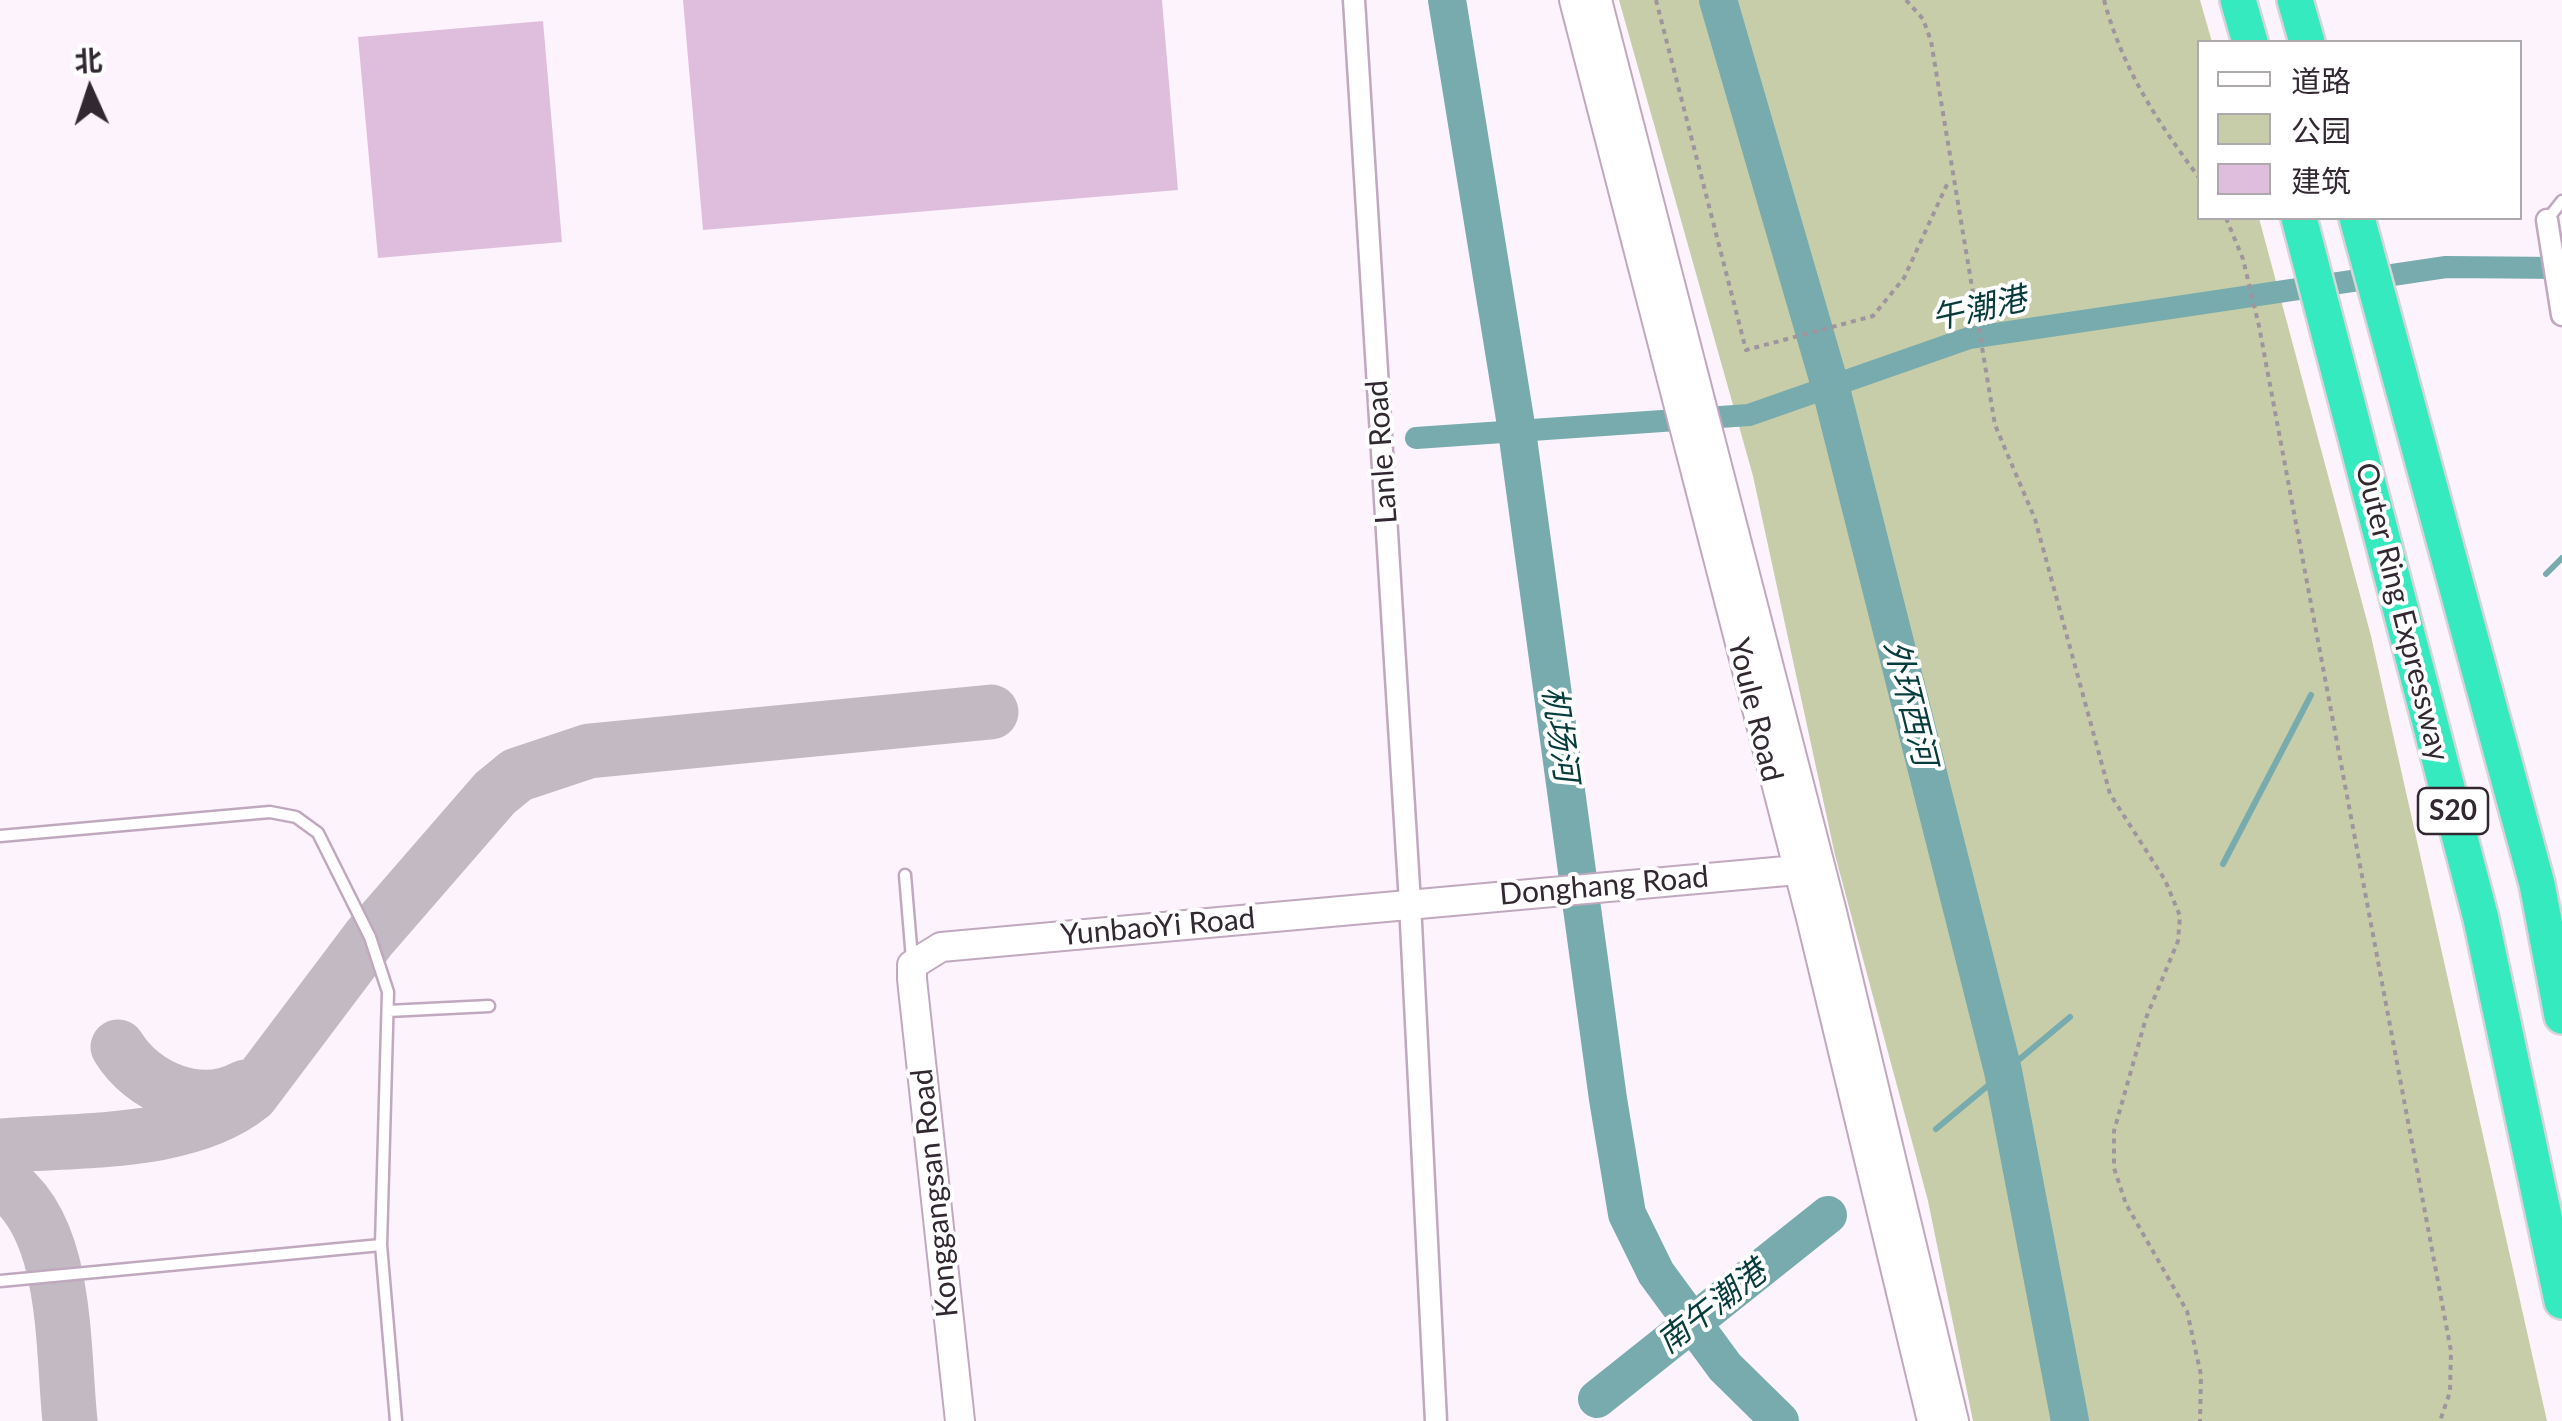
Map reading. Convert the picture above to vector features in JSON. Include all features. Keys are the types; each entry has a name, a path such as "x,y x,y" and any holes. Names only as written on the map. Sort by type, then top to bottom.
{"highway":[{"path":"2238,0 2249,40"},
{"path":"2295,0 2306,40"},
{"name":"Outer Ring Expressway","path":"2359,224 2536,884 2562,1016"},
{"name":"Outer Ring Expressway","path":"2301,227 2481,920 2562,1301"}],"main road":[{"name":"Youle Road","path":"1574,0 1683,384"},
{"name":"Youle Road","path":"1597,0 1683,384 1954,1421"},
{"name":"Donghang Road","path":"1410,903 1808,868"},
{"name":"Donghang Road","path":"1750,878 1808,868"},
{"name":"Youle Road","path":"1808,868 1932,1421"},
{"name":"YunbaoYi Road","path":"912,965 942,947 1410,903"},
{"name":"Konggangsan Road","path":"912,965 960,1421"}],"street":[{"name":"Lanle Road","path":"1354,0 1410,903 1436,1421"},
{"path":"2547,220 2562,315"}],"lane":[{"path":"2547,220 2562,201"},
{"path":"0,836 270,812 296,817 318,833 343,878 381,964 388,1011 381,1244 396,1421"},
{"path":"906,875 912,965"},
{"path":"388,1011 489,1006"},
{"path":"0,1281 381,1244"}],"path":[{"path":"1656,0 1746,350 1873,316 1904,278 1951,177"},
{"path":"1906,0 1923,19 1931,41 1995,425 2035,519 2110,794 2166,880 2180,916 2178,940 2146,1018 2114,1130 2114,1168 2126,1204 2188,1311 2201,1375 2200,1421"},
{"path":"2104,0 2116,44 2142,99 2197,175"},
{"path":"2227,220 2243,259 2259,326 2451,1351 2450,1392 2440,1421"}],"green space":[{"path":"1619,0 2200,0 2211,40 2197,40 2197,220 2260,220 2371,636 2547,1421 1973,1421 1928,1201 1835,855 1753,476"}],"building":[{"path":"683,0 1162,0 1178,190 703,230"},
{"path":"543,21 562,242 378,258 358,37"}],"waterway":[{"name":"机场河","path":"1447,0 1517,431 1627,1214 1656,1273 1725,1367 1780,1421"},
{"name":"外环西河","path":"1718,0 1831,389 2003,1071 2070,1421"},
{"name":"午潮港","path":"1416,438 1749,415 1969,338 2446,267 2562,268"},
{"name":"南午潮港","path":"2546,574 2562,558"},
{"name":"南午潮港","path":"2223,864 2311,695"},
{"name":"南午潮港","path":"1936,1129 2070,1017"},
{"name":"南午潮港","path":"1597,1399 1828,1215"}],"taxiway":[{"path":"0,1146 165,1132 225,1112 251,1095 370,937 495,793 517,775 589,751 991,712"},
{"path":"118,1047 142,1074 174,1092 210,1097 245,1087"},
{"path":"0,1180 22,1200 39,1226 50,1256 63,1323 70,1421"}]}
